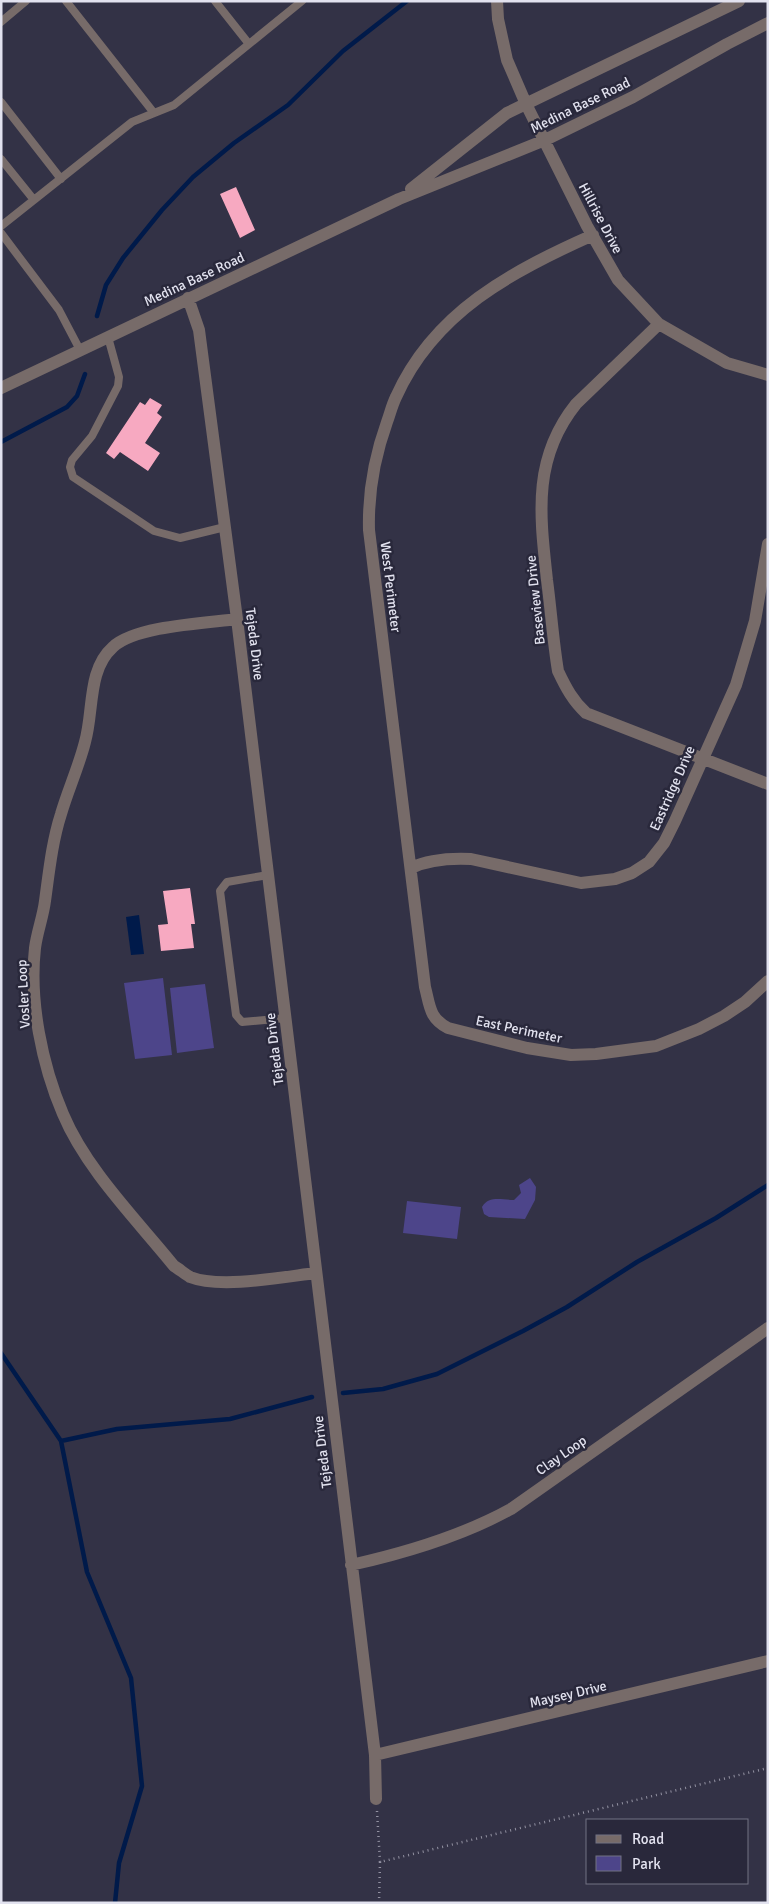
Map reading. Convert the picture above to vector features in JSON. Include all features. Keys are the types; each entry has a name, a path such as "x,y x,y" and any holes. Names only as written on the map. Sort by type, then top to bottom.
{"street":[{"name":"Hillrise Drive","path":"496,1 498,20 507,60 526,104 618,280 659,324 727,364 768,375"},
{"name":"Medina Base Road","path":"399,199 507,113 739,1"},
{"name":"Medina Base Road","path":"1,388 399,199 545,140 633,97 768,23"},
{"name":"West Perimeter","path":"454,1029 439,1023 432,1015 425,987 369,530 368,510 374,463 396,398 427,346 447,323 464,308 511,275 593,235"},
{"name":"Tejeda Drive","path":"188,298 199,330 237,619 375,1755 376,1799"},
{"name":"Baseview Drive","path":"659,324 576,404 564,419 554,441 545,470 541,493 541,520 558,671 567,691 586,713 768,784"},
{"name":"Eastridge Drive","path":"411,868 423,862 453,858 471,859 581,883 615,879 632,873 649,862 664,842 736,686 755,621 768,544"},
{"name":"Vosler Loop","path":"237,619 136,634 120,640 102,660 93,692 86,741 60,815 53,843 42,918 35,948 35,1008 44,1059 62,1114 75,1139 89,1162 174,1266 189,1276 204,1281 220,1282 315,1273"},
{"name":"East Perimeter","path":"454,1029 527,1048 571,1055 596,1054 656,1046 699,1029 724,1016 745,1002 768,981"},
{"name":"Clay Loop","path":"351,1565 384,1558 469,1529 511,1509 768,1328"},
{"name":"Maysey Drive","path":"375,1755 768,1661"}],"lane":[{"path":"1,22 26,1"},
{"path":"66,1 154,113"},
{"path":"215,1 249,44"},
{"path":"1,226 132,122 174,105 302,1"},
{"path":"1,102 61,179"},
{"path":"1,159 34,200"},
{"path":"1,233 59,310 80,350"},
{"path":"108,337 119,377 118,386 92,436 72,460 70,467 73,477 154,531 180,538 225,527"},
{"path":"268,875 227,882 220,891 236,1015 242,1022 286,1018"}],"path":[{"path":"380,1862 768,1768"},
{"path":"376,1799 380,1862 378,1903"}],"green space":[{"path":"163,978 172,1055 135,1059 124,983"},
{"path":"205,984 214,1048 177,1053 170,988"},
{"path":"530,1178 536,1187 535,1200 525,1219 489,1217 484,1214 482,1207 485,1203 496,1199 514,1200 521,1193 519,1185"},
{"path":"407,1201 461,1207 457,1239 403,1233"}],"water":[{"path":"139,915 144,954 131,955 126,917"}],"building":[{"path":"236,187 255,230 240,238 220,194"},
{"path":"150,398 162,405 157,413 162,417 145,443 160,453 148,471 120,452 114,459 106,453 140,402 145,405"},
{"path":"190,888 195,924 191,924 194,948 161,951 158,925 168,924 163,891"}],"waterway":[{"path":"97,316 106,285 123,258 162,210 193,177 234,143 288,105 343,51 407,1"},
{"path":"1,442 67,407 77,396 85,374"},
{"path":"343,1393 383,1389 437,1374 567,1307 637,1262 716,1218 768,1185"},
{"path":"1,1353 61,1441 87,1572 131,1678 142,1786 119,1863 115,1903"},
{"path":"61,1441 117,1429 230,1419 312,1397"}]}
